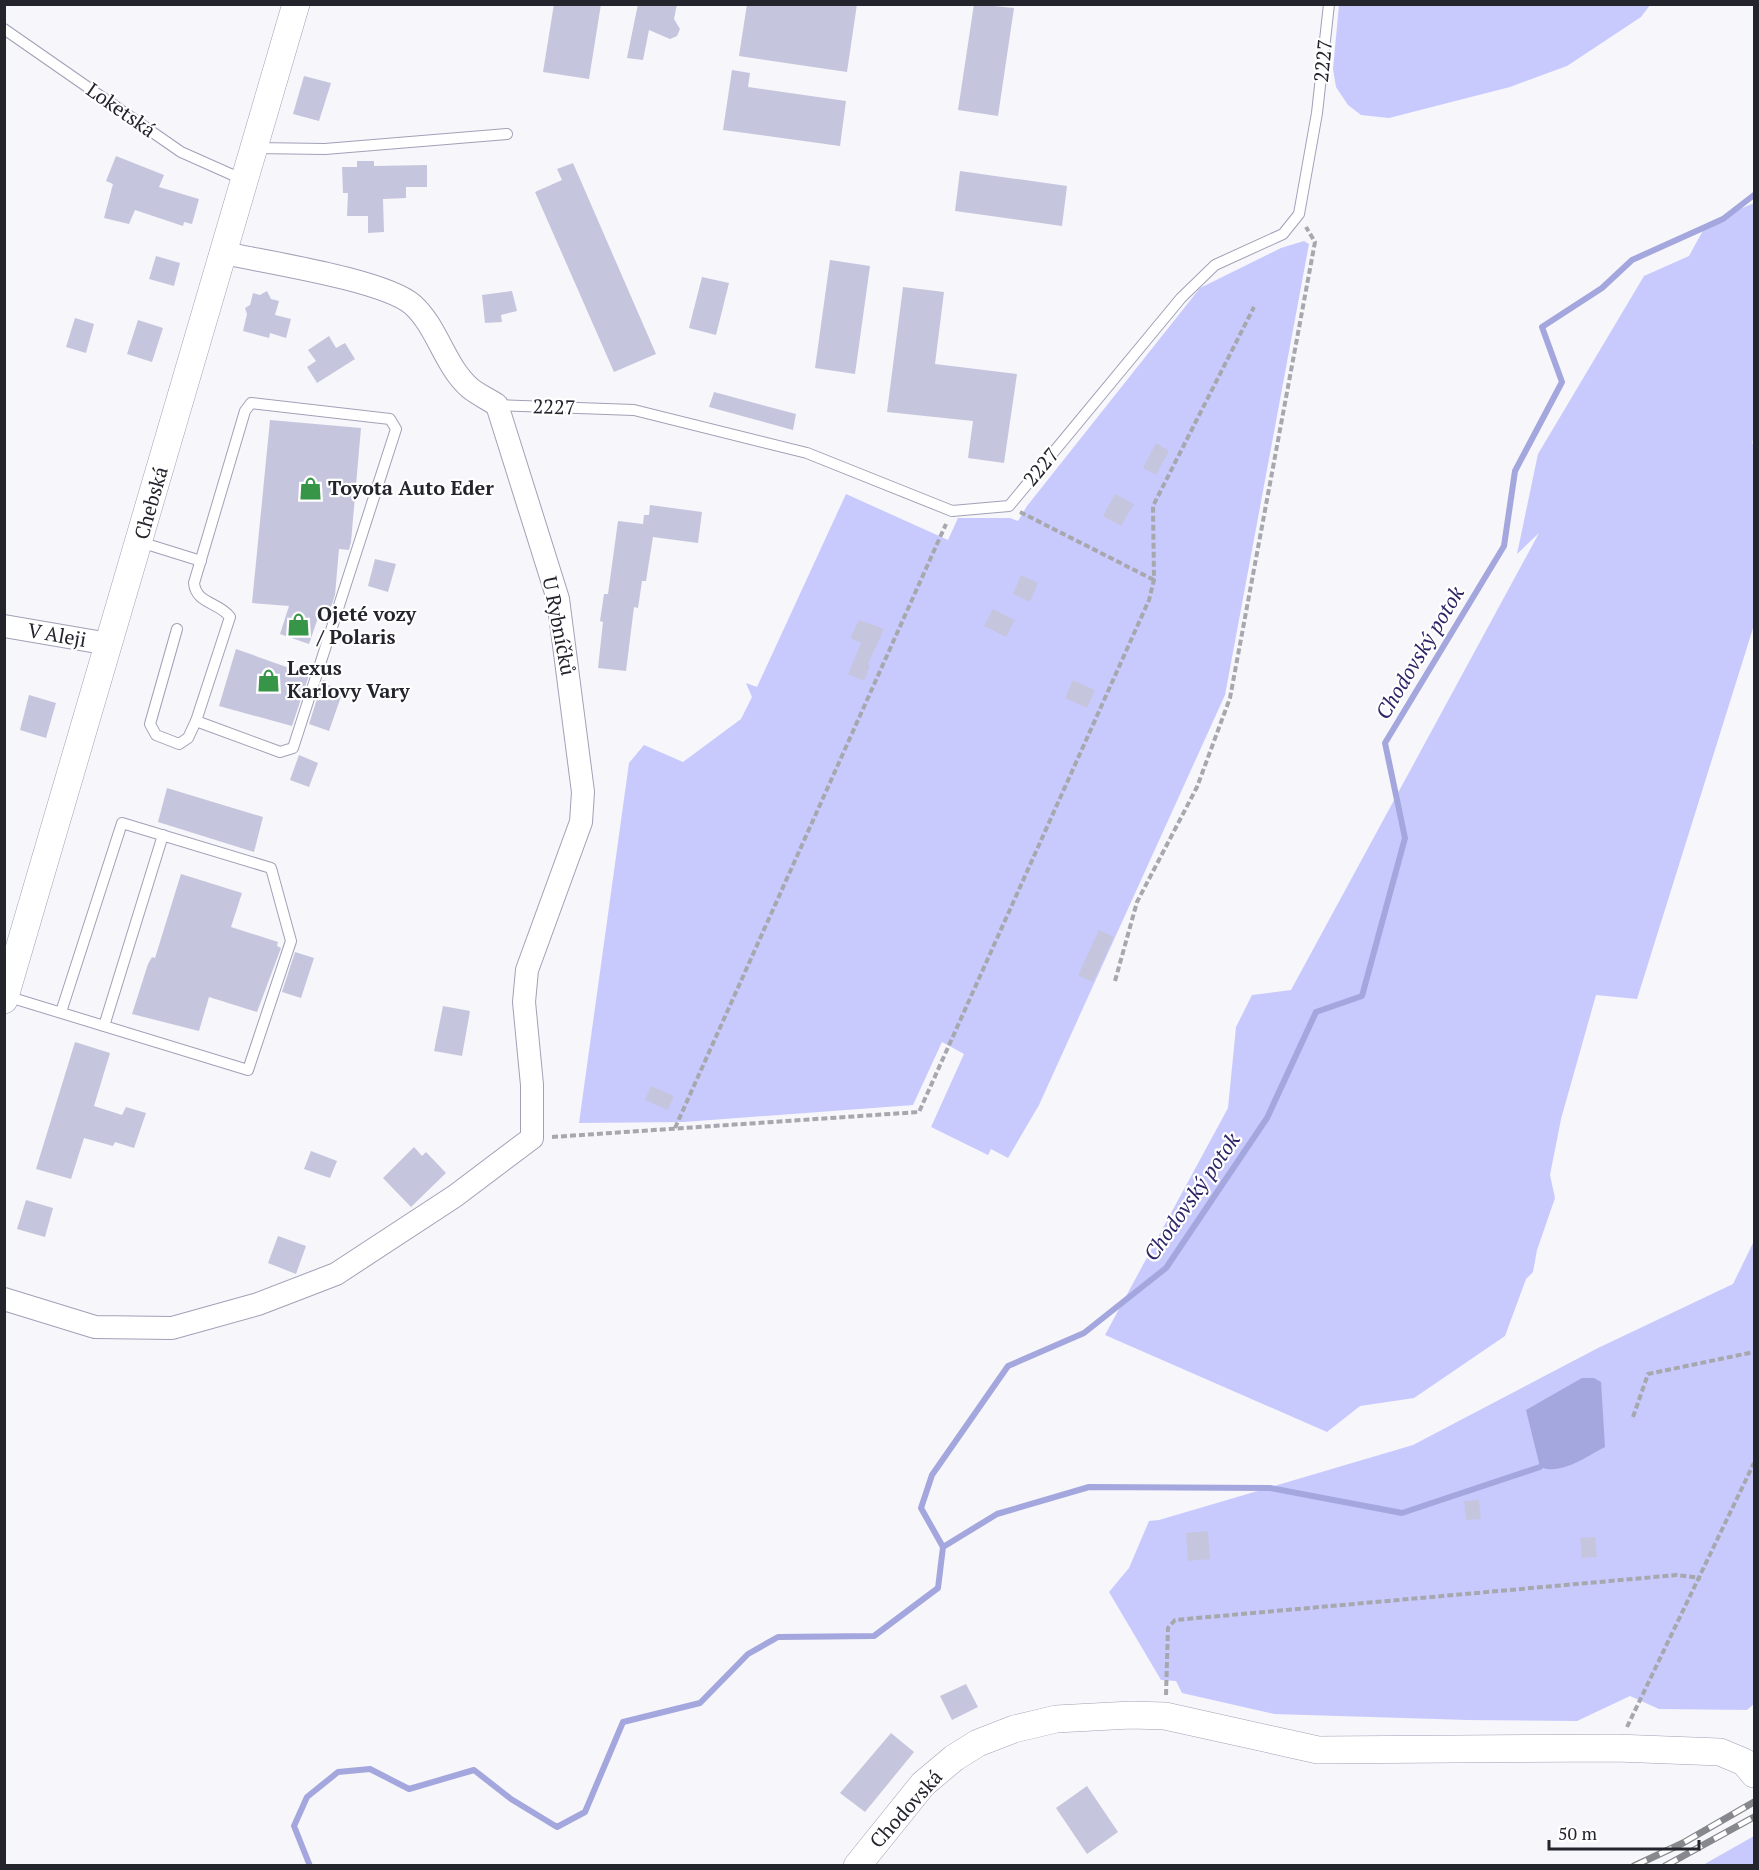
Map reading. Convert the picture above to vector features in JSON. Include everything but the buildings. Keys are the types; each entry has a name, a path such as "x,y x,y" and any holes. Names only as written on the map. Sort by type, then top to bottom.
{"street":[{"name":"Chebská","path":"5,998 296,4"},
{"path":"224,253 369,284 412,304 432,328 449,361 470,387 497,405"},
{"name":"U Rybníčků","path":"497,405 558,599 583,792 582,822 527,970 524,1002 532,1085 532,1138"},
{"name":"V Aleji","path":"4,626 109,644"},
{"path":"4,1299 95,1327 172,1328 258,1304 336,1274 455,1196 532,1138"},
{"name":"Chodovská","path":"857,1866 923,1784 954,1758 978,1743 1014,1728 1056,1719 1131,1715 1165,1716 1318,1750 1616,1748 1720,1752 1744,1762 1755,1774"}],"lane":[{"name":"2227","path":"497,405 634,410 807,453 952,511 1009,506 1181,298 1215,265 1283,234 1299,214 1317,113 1329,4"},
{"name":"Loketská","path":"4,28 181,152 244,180"},
{"path":"254,148 326,149 507,134"},
{"path":"177,629 150,724 156,735 179,744 188,738 196,721 230,617 200,598 195,591 194,583 245,411 251,403 390,420 396,429 293,748 280,752 196,721"},
{"path":"140,542 201,561"},
{"path":"5,998 61,1012 248,1070 291,941 271,868 122,823 61,1012"},
{"path":"104,1026 163,836"}],"path":[{"path":"1115,981 1137,902 1197,787 1230,698 1315,242 1299,214"},
{"path":"532,1138 919,1112 1149,600 1154,580 1153,506 1254,307"},
{"path":"1009,506 1154,580"},
{"path":"675,1128 952,511"},
{"path":"1634,1417 1648,1374 1755,1352"},
{"path":"1616,1748 1752,1475 1755,1463"},
{"path":"1165,1716 1168,1628 1175,1620 1677,1575 1701,1578"}],"shaded area":[{"path":"1339,4 1650,5 1641,17 1567,66 1510,87 1389,118 1361,115 1348,105 1336,87 1333,69"},
{"path":"1754,203 1754,435 1752,444 1754,442 1754,625 1637,999 1596,995 1561,1119 1550,1175 1555,1198 1537,1250 1533,1272 1526,1279 1505,1336 1414,1398 1360,1406 1327,1432 1105,1335 1228,1108 1236,1027 1252,995 1291,990 1539,533 1517,554 1538,454 1644,276 1689,256 1707,223"},
{"path":"1304,241 1309,244 1225,695 1039,1105 1008,1158 991,1149 988,1155 931,1127 964,1054 942,1042 913,1105 684,1122 579,1123 629,763 644,745 683,762 741,719 752,697 746,683 757,687 846,494 948,540 958,518 1010,518 1018,521 1027,506 1200,288 1281,248"},
{"path":"1754,1241 1754,1704 1747,1710 1659,1709 1630,1696 1577,1721 1274,1714 1182,1693 1176,1681 1161,1680 1109,1592 1129,1568 1149,1521 1159,1520 1413,1445 1598,1348 1733,1284"},
{"path":"1582,1378 1594,1378 1601,1382 1605,1447 1565,1467 1548,1469 1540,1467 1526,1410"},
{"path":"1754,1836 1754,1865 1703,1865"}],"waterway":[{"name":"Chodovský potok","path":"310,1866 294,1826 307,1797 338,1772 370,1769 409,1789 474,1770 511,1799 557,1827 585,1812 623,1722 700,1703 748,1654 778,1637 874,1636 938,1588 943,1547 921,1508 932,1475 1008,1366 1084,1333 1166,1268 1267,1118 1316,1012 1362,996 1405,838 1385,743 1504,546 1515,471 1562,382 1542,327 1602,288 1632,260 1723,219 1754,195"},
{"path":"943,1547 997,1514 1089,1487 1270,1488 1402,1513 1540,1467"}],"railway":[{"path":"1634,1866 1683,1843 1754,1802"},
{"path":"1665,1866 1754,1817"}],"place":[{"name":"Toyota Auto Eder","path":"310,488"},
{"name":"Ojeté vozy / Polaris","path":"299,625"},
{"name":"Lexus Karlovy Vary","path":"269,680"}]}
